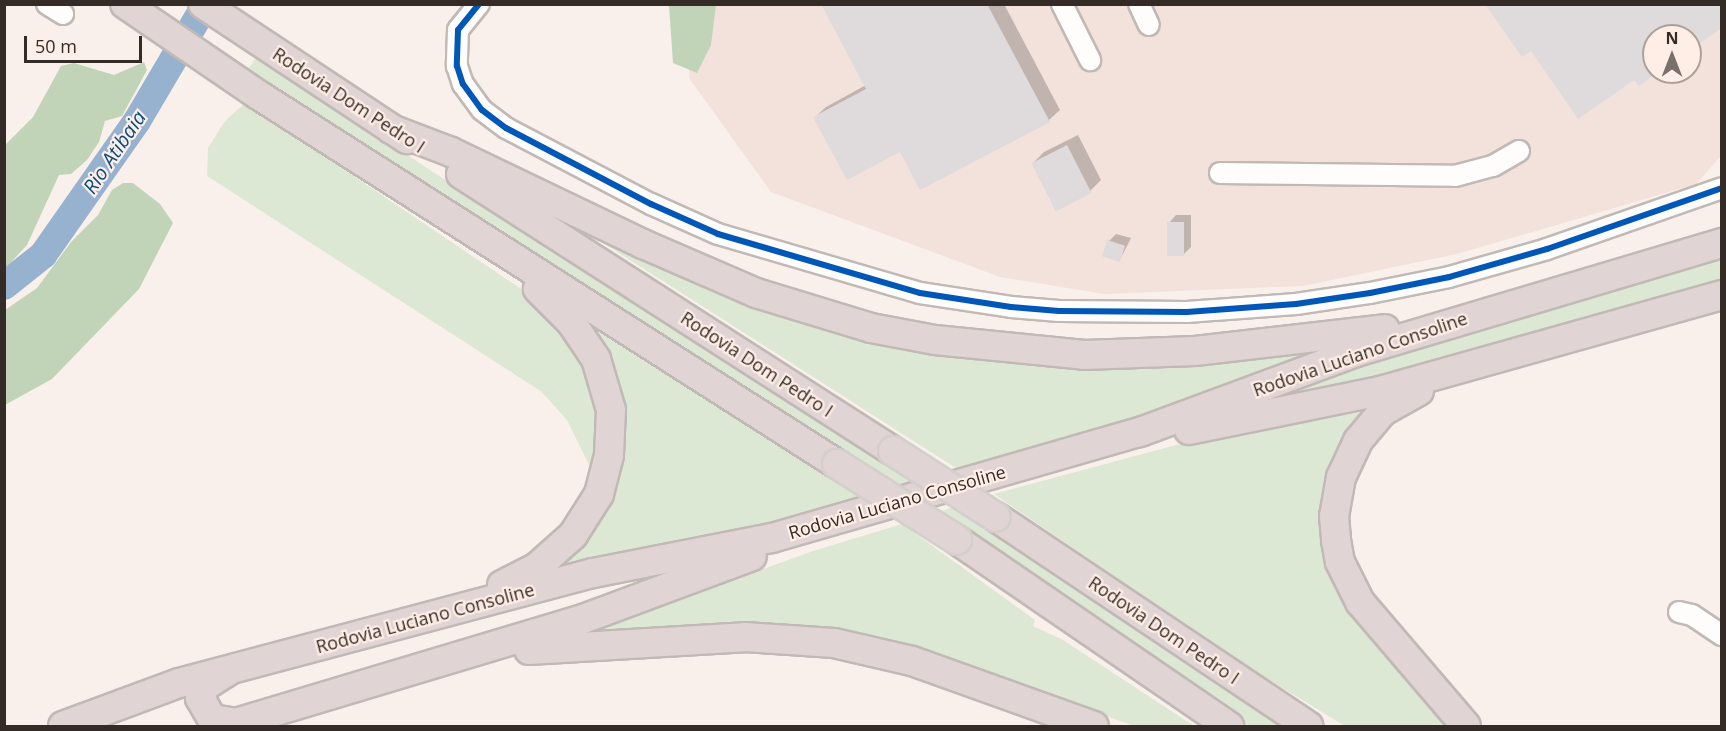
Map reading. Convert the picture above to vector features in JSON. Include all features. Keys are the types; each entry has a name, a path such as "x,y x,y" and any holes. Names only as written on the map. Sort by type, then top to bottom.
{"highway":[{"path":"126,4 260,96 957,540 1229,726"},
{"name":"Rodovia Dom Pedro I","path":"203,4 391,129 996,517 1308,726"},
{"path":"391,129 423,139 643,244 756,293 829,318 935,340 1036,353 1142,355 1272,344 1476,315"},
{"name":"Rodovia Luciano Consoline","path":"63,726 179,682 229,671 593,573 772,538 1140,432 1308,368 1476,315 1722,243"},
{"path":"453,610 536,568 573,535 599,494 609,455 611,410 596,359 571,322 531,283 514,259"},
{"name":"Rodovia Luciano Consoline","path":"231,725 583,619 818,534 1160,436 1346,399 1722,295"},
{"path":"1450,370 1369,423 1341,477 1334,516 1340,562 1360,602 1466,726"},
{"path":"462,657 567,645 681,639 745,637 822,642 912,661 1094,726"},
{"path":"229,671 205,686 200,698 212,719 231,725"}],"street":[{"path":"479,4 458,30 457,66 463,84 482,110 506,128 651,204 718,234 796,260 932,295 1011,307 1099,312 1187,312 1296,304 1449,277 1547,249 1722,188"},
{"path":"1062,4 1090,60"},
{"path":"1139,4 1149,25"},
{"path":"1220,173 1455,176 1492,166 1519,151"},
{"path":"1679,612 1692,615 1722,635"}],"shaded area":[{"path":"691,5 1721,5 1721,156 1696,184 1457,254 1303,286 1104,294 1000,277 771,192 689,78"}],"green space":[{"path":"669,5 716,5 711,45 697,73 673,63"},
{"path":"257,56 465,193 921,482 900,489 455,208 247,71"},
{"path":"144,62 147,70 122,116 105,121 99,142 87,160 71,174 59,175 27,245 5,269 5,145 33,117 61,66 74,63 114,75"},
{"path":"245,103 545,305 598,386 596,479 567,420 542,392 207,176 208,148 225,121"},
{"path":"123,183 133,183 160,204 173,223 139,289 52,379 5,405 5,310 37,288 71,242 98,215 112,190"},
{"path":"575,225 867,335 1318,351 1147,416 959,470"},
{"path":"1721,252 1721,286 1412,375 1223,415 1292,382"},
{"path":"584,323 863,499 790,520 563,566 558,562 612,478"},
{"path":"1373,410 1328,529 1458,726 1345,726 1232,657 994,494 1176,445"},
{"path":"958,506 1206,676 1276,721 1292,726 1249,726 1173,678 938,512"},
{"path":"902,524 1035,620 1033,626 1063,640 1194,726 1134,726 926,651 599,635 597,629 813,551"}],"building":[{"path":"821,4 987,4 1050,122 920,190 900,152 847,180 813,117 866,89"},
{"path":"1485,4 1722,4 1722,28 1702,42 1702,24 1642,24 1642,84 1639,86 1634,80 1578,119 1531,51 1522,57"},
{"path":"1067,145 1092,193 1056,211 1031,163"},
{"path":"1167,222 1184,222 1184,256 1167,256"},
{"path":"1107,240 1125,246 1120,262 1102,256"}],"waterway":[{"name":"Rio Atibaia","path":"4,286 43,255 137,121 206,4"}],"cycle path":[{"path":"479,4 458,30 457,66 463,84 482,110 506,128 651,204 718,234 920,293 1011,307 1059,311 1187,312 1296,304 1370,293 1449,277 1547,249 1722,188"}]}
